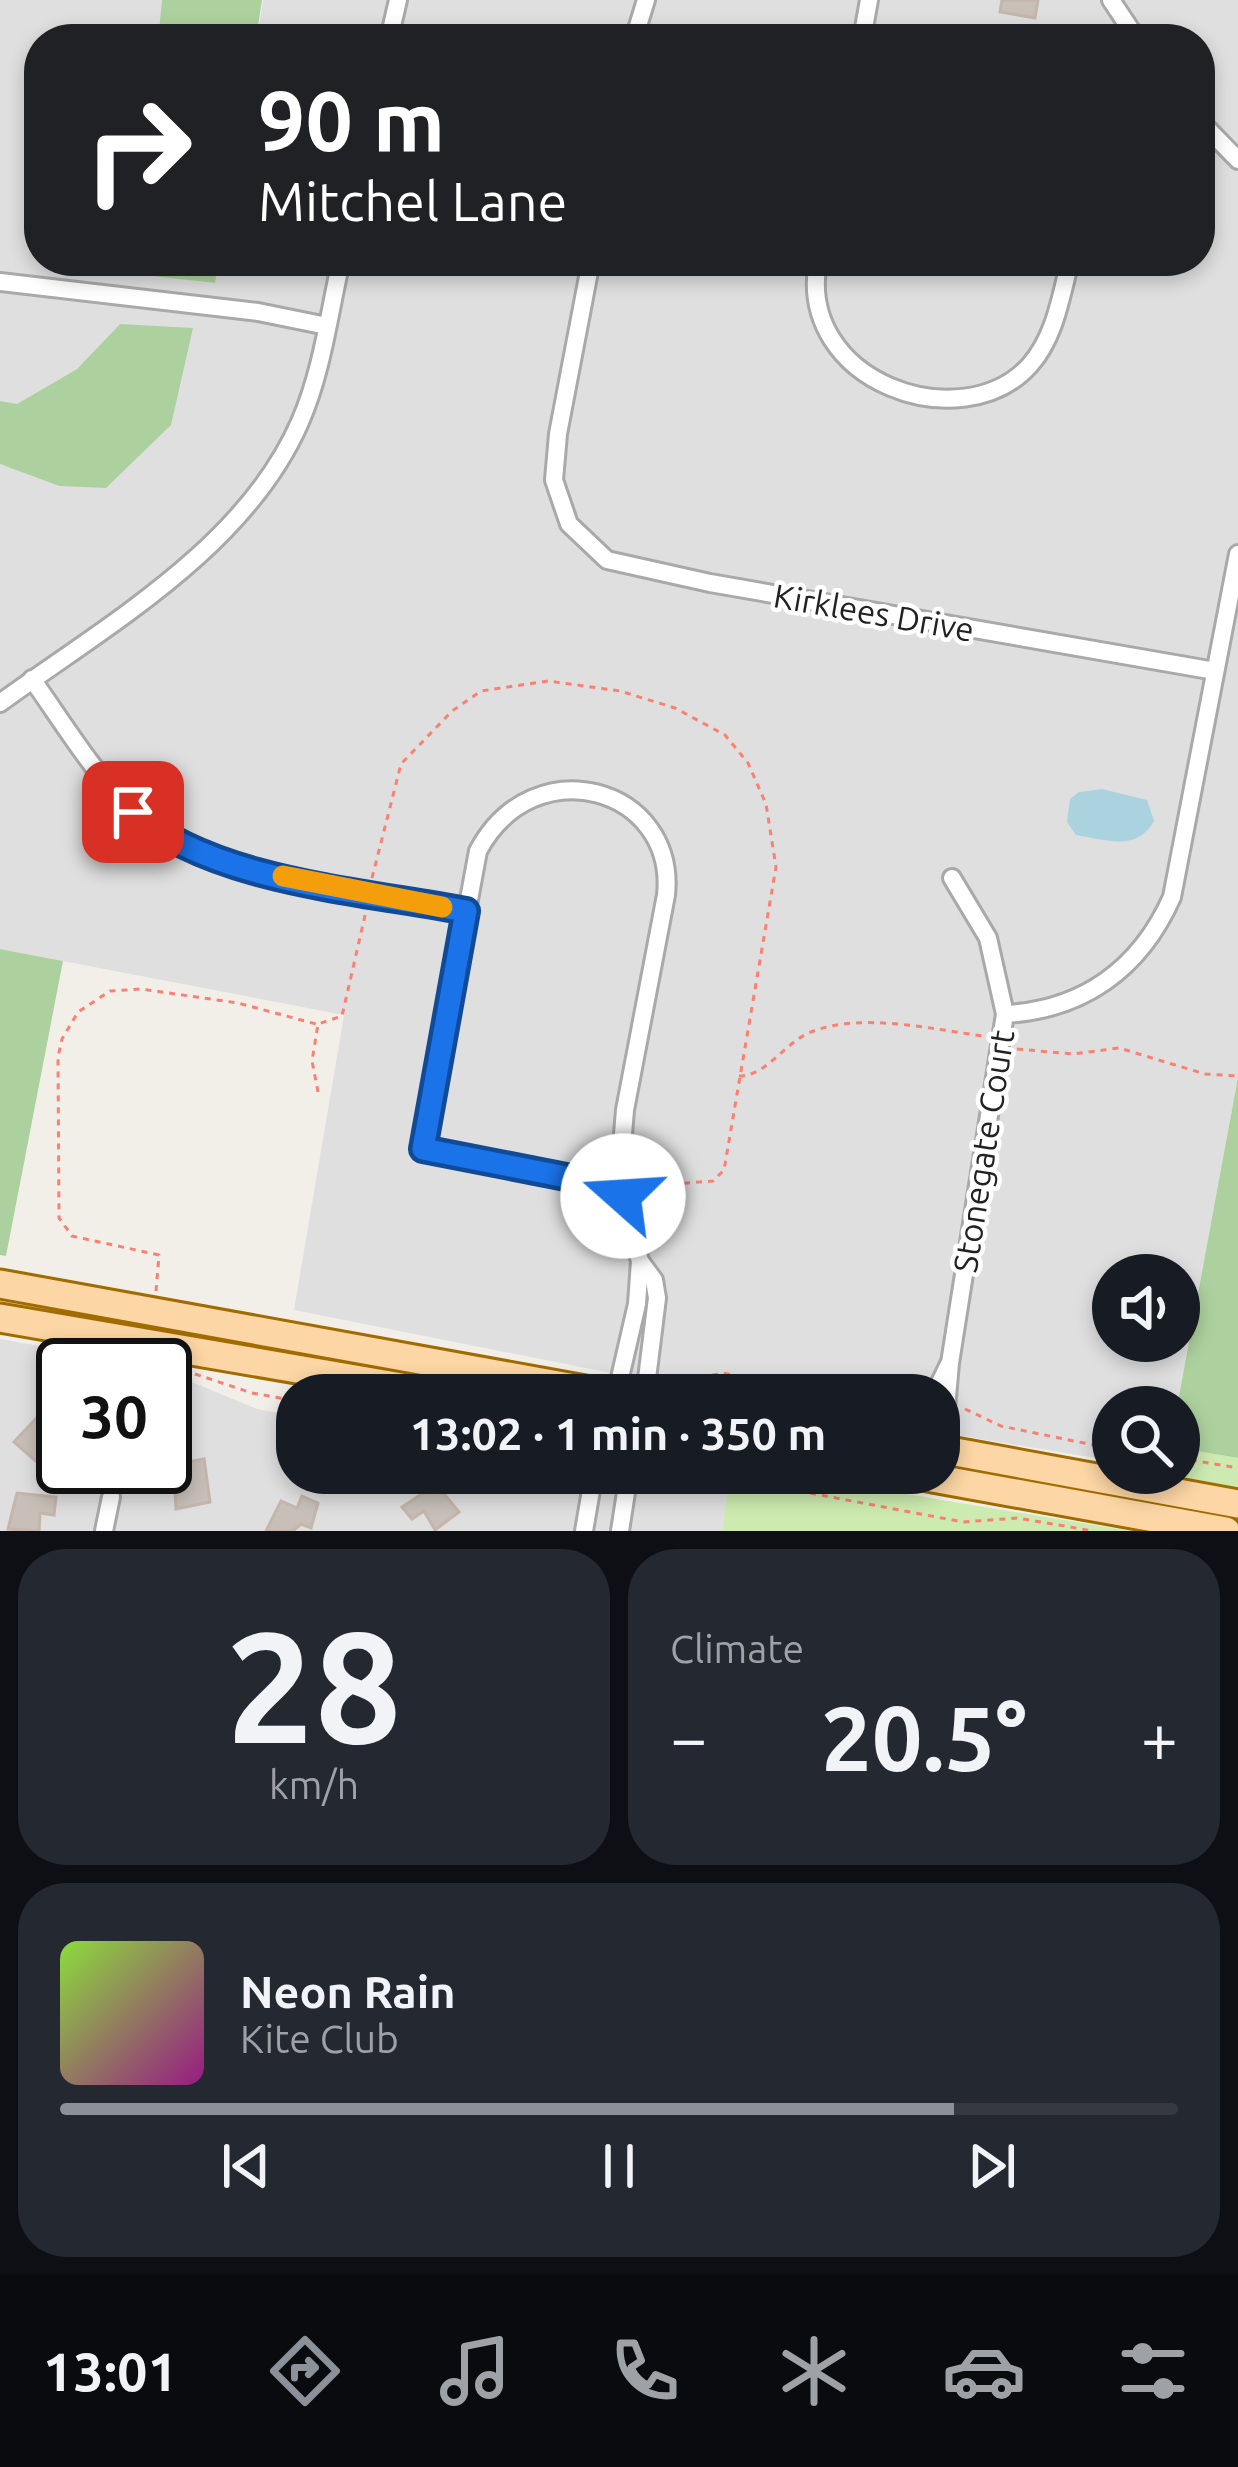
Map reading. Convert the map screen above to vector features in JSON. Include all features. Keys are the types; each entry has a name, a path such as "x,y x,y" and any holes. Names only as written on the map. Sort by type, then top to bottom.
{"main road":[{"path":"0,1284 499,1374"},
{"path":"0,1318 326,1374"},
{"path":"960,1453 1238,1504"},
{"path":"960,1482 1226,1531"}],"street":[{"path":"1215,136 1238,160"},
{"path":"0,703 199,555 245,512 267,484 301,421 338,276"},
{"name":"Kirklees Drive","path":"588,276 558,434 554,480 560,504 590,548 629,568 1215,671"},
{"path":"817,276 816,295 833,345 848,363 873,380 920,393 974,395 1028,367 1054,323 1066,276"},
{"path":"0,282 258,312 327,326"},
{"path":"1005,1014 1060,1006 1100,987 1135,958 1172,897 1238,554"},
{"path":"32,680 118,796 167,839 211,860 466,911"},
{"path":"620,1374 637,1304 640,1261 622,1188 625,1110 667,881 662,855 635,815 590,791 534,795 500,816 478,851 423,1149 622,1188"},
{"name":"Stonegate Court","path":"949,1374 1005,1014 988,938 952,878"},
{"path":"640,1261 654,1280 657,1298 652,1374"},
{"name":"Stonegate Court","path":"944,1374 950,1363"},
{"path":"584,1531 590,1494"},
{"path":"620,1531 626,1494"},
{"path":"104,1531 111,1497"}],"path":[{"path":"156,1293 158,1255 72,1236 59,1218 58,1072 70,1022 98,997 122,989 238,1003 318,1024 342,1016 390,797"},
{"path":"318,1024 312,1060 318,1092"},
{"path":"737,1075 756,1074 802,1036 838,1025 1073,1054 1119,1048 1205,1074 1238,1076"},
{"path":"960,1408 1001,1426 1092,1445"},
{"path":"1200,1462 1238,1468"},
{"path":"815,1494 963,1522 1018,1518 1094,1531"}],"shaded area":[{"path":"0,0 162,0 160,24 24,24 24,276 157,276 214,283 216,276 1215,276 1215,24 259,24 263,0 1238,0 1238,1077 1200,1283 1200,1254 1092,1254 1092,1362 1185,1362 1181,1386 1092,1386 1092,1458 960,1436 960,1374 616,1374 294,1310 344,1015 0,949 0,464 59,486 120,324 77,369 16,405 0,401"},
{"path":"0,1339 36,1345 36,1494 192,1494 192,1382 276,1412 276,1494 727,1494 722,1531 0,1531"}],"green space":[{"path":"162,0 262,0 258,24 160,24"},
{"path":"153,276 216,276 215,283"},
{"path":"120,324 193,328 171,425 106,488 59,486 0,464 0,401 17,404 77,369"},
{"path":"0,949 63,961 6,1256 0,1255"},
{"path":"1238,1077 1238,1458 1200,1452 1200,1386 1181,1386 1185,1362 1200,1362 1200,1283"},
{"path":"1200,1452 1238,1458 1238,1497 1200,1487"},
{"path":"727,1494 906,1494 1131,1531 722,1531"}],"water":[{"path":"1102,789 1147,800 1154,821 1147,831 1120,842 1076,835 1067,822 1070,799 1079,792"}],"building":[{"path":"1002,0 1038,0 1035,18 1000,12"},
{"path":"36,1419 36,1461 14,1442"},
{"path":"204,1459 210,1502 176,1509 175,1494 192,1494 192,1461"},
{"path":"17,1493 56,1497 54,1515 40,1513 39,1531 8,1529"},
{"path":"422,1494 444,1494 459,1512 435,1530 424,1511 412,1519 402,1507"},
{"path":"302,1496 318,1503 311,1528 301,1524 293,1531 266,1531 281,1501 297,1508"}],"slow traffic":[{"path":"283,876 442,907"}],"route":[{"path":"133,812 167,839 211,860 466,911 423,1149 622,1188 623,1196"}]}
